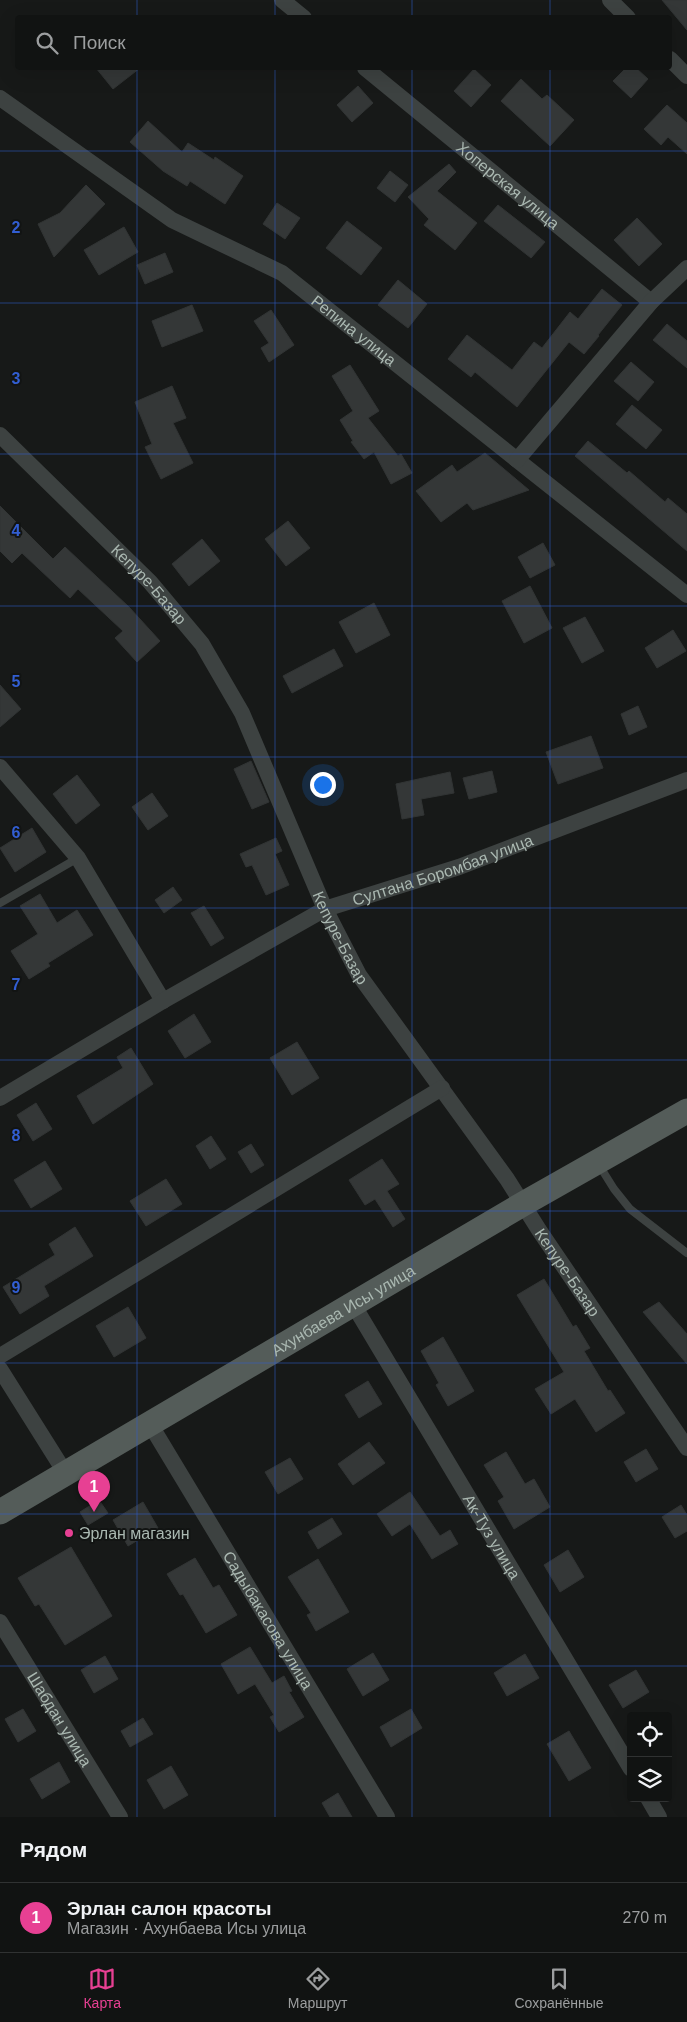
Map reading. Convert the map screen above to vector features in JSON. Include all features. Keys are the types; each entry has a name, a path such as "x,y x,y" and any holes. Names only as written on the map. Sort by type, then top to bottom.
{"main road":[{"name":"Ахунбаева Исы улица","path":"0,1512 523,1204 687,1110"}],"street":[{"path":"282,0 300,15"},
{"path":"610,0 625,15"},
{"path":"672,61 687,76"},
{"name":"Хоперская улица","path":"367,70 651,302"},
{"name":"Репина улица","path":"0,98 172,220 282,273 687,595"},
{"path":"517,460 651,302 687,268"},
{"name":"Кепуре-Базар","path":"0,435 150,582 202,644 242,713 325,910 359,975 442,1088 523,1204 687,1448"},
{"path":"0,766 78,858 163,1001"},
{"name":"Султана Боромбая улица","path":"0,1098 163,1001 325,910 459,867 687,780"},
{"path":"0,1356 442,1088"},
{"name":"Ак-Туз улица","path":"353,1304 627,1762"},
{"path":"0,1369 66,1474"},
{"name":"Садыбакасова улица","path":"150,1424 386,1817"},
{"name":"Шабдан улица","path":"0,1622 120,1817"},
{"path":"650,1802 659,1817"}],"lane":[{"path":"0,903 78,858"},
{"path":"597,1162 614,1189 630,1209 687,1253"}],"building":[{"path":"662,0 687,0 687,30"},
{"path":"98,70 137,70 113,89"},
{"path":"473,70 491,85 471,107 454,91"},
{"path":"624,70 638,70 648,79 631,98 613,81"},
{"path":"521,79 542,99 547,95 574,120 550,146 501,101"},
{"path":"358,86 373,103 352,122 337,105"},
{"path":"667,105 687,123 687,154 668,137 661,145 644,129"},
{"path":"148,121 182,152 188,143 214,160 215,157 243,176 225,204 190,181 187,186 163,171 130,142"},
{"path":"449,164 456,172 437,191 477,223 455,250 424,225 429,219 408,197"},
{"path":"390,171 408,185 395,202 377,188"},
{"path":"86,185 105,204 54,257 38,224 60,213"},
{"path":"277,203 300,218 285,239 263,224"},
{"path":"498,205 545,242 531,258 484,221"},
{"path":"637,218 662,244 639,266 614,240"},
{"path":"347,221 382,248 361,275 326,248"},
{"path":"124,227 138,252 99,275 84,250"},
{"path":"165,253 173,272 145,284 137,265"},
{"path":"398,280 427,304 408,328 378,305"},
{"path":"602,289 622,305 584,354 569,342 517,407 475,372 471,377 448,359 467,335 512,370 534,342 542,348 570,312 578,319"},
{"path":"192,305 203,331 162,347 152,321"},
{"path":"271,310 294,345 269,362 261,348 269,343 254,321"},
{"path":"667,324 687,341 687,368 653,340"},
{"path":"631,362 654,382 638,401 614,381"},
{"path":"350,365 379,411 368,418 398,456 401,454 412,473 391,484 374,452 364,459 351,442 353,441 340,420 353,411 332,376"},
{"path":"172,386 186,418 173,423 193,463 161,479 145,447 152,444 135,402"},
{"path":"632,405 662,430 646,449 616,424"},
{"path":"588,441 627,473 629,471 665,502 668,498 687,514 687,551 575,456"},
{"path":"485,453 529,490 473,510 467,503 441,522 416,491 452,465 457,472"},
{"path":"0,506 53,559 65,547 129,607 160,641 137,662 115,638 123,631 78,589 70,598 22,553 12,563 0,551"},
{"path":"288,521 310,548 286,566 265,539"},
{"path":"202,539 220,561 189,586 172,564"},
{"path":"543,543 555,565 530,578 518,557"},
{"path":"530,586 552,628 524,643 502,601"},
{"path":"374,603 390,635 356,653 339,622"},
{"path":"585,617 604,651 582,663 563,628"},
{"path":"673,630 686,651 657,668 645,648"},
{"path":"334,649 343,666 292,693 283,676"},
{"path":"0,685 21,709 0,727"},
{"path":"638,706 647,727 629,735 621,714"},
{"path":"591,736 603,768 558,784 546,752"},
{"path":"251,761 269,802 252,809 234,769"},
{"path":"492,771 497,792 469,799 463,778"},
{"path":"450,772 454,793 421,799 424,815 402,819 396,784"},
{"path":"77,775 100,805 76,824 53,794"},
{"path":"152,793 168,816 148,830 132,807"},
{"path":"32,828 46,852 15,872 0,848"},
{"path":"276,838 282,851 275,854 289,885 266,895 252,865 246,867 240,854"},
{"path":"173,887 182,900 164,913 155,900"},
{"path":"40,894 57,923 77,910 93,935 48,963 50,966 29,979 11,951 38,934 20,906"},
{"path":"204,906 224,938 211,946 191,913"},
{"path":"194,1014 211,1042 185,1058 168,1031"},
{"path":"297,1042 319,1078 292,1095 270,1058"},
{"path":"131,1048 153,1084 93,1124 77,1096 123,1068 117,1057"},
{"path":"36,1103 52,1129 33,1141 17,1115"},
{"path":"211,1136 226,1159 210,1169 196,1146"},
{"path":"251,1144 264,1165 251,1173 238,1152"},
{"path":"382,1159 399,1184 387,1191 405,1219 393,1227 375,1199 365,1205 349,1180"},
{"path":"45,1161 62,1189 31,1208 14,1180"},
{"path":"166,1179 182,1204 146,1226 130,1201"},
{"path":"75,1227 93,1256 44,1286 49,1296 20,1314 3,1287 55,1255 49,1244"},
{"path":"544,1279 573,1327 576,1325 590,1348 584,1351 608,1391 610,1390 625,1413 596,1432 575,1399 551,1414 535,1389 564,1372 517,1295"},
{"path":"659,1302 687,1334 687,1364 643,1312"},
{"path":"128,1307 146,1338 114,1357 96,1326"},
{"path":"443,1337 474,1391 448,1406 436,1385 439,1383 421,1351"},
{"path":"368,1381 382,1404 359,1418 345,1395"},
{"path":"369,1442 385,1463 353,1485 338,1464"},
{"path":"646,1449 658,1469 636,1482 624,1462"},
{"path":"506,1452 525,1484 534,1479 550,1507 514,1529 498,1501 504,1497 484,1465"},
{"path":"290,1458 303,1479 278,1494 265,1472"},
{"path":"410,1492 440,1536 450,1530 458,1544 432,1559 410,1524 392,1536 377,1514"},
{"path":"99,1500 108,1513 88,1525 80,1512"},
{"path":"143,1502 158,1528 128,1546 113,1520"},
{"path":"681,1505 687,1515 687,1531 675,1538 662,1517"},
{"path":"332,1518 342,1534 318,1549 308,1532"},
{"path":"71,1547 112,1616 65,1645 39,1604 35,1606 18,1578"},
{"path":"568,1550 584,1577 560,1592 544,1565"},
{"path":"195,1558 213,1588 219,1585 237,1615 206,1633 183,1594 180,1595 167,1574"},
{"path":"318,1559 349,1612 316,1631 307,1615 311,1613 288,1577"},
{"path":"250,1647 272,1683 284,1676 292,1691 289,1692 304,1717 279,1732 270,1717 274,1715 255,1684 238,1694 221,1664"},
{"path":"373,1653 389,1680 363,1696 347,1669"},
{"path":"525,1654 539,1678 507,1696 494,1673"},
{"path":"105,1656 118,1679 94,1693 81,1670"},
{"path":"636,1670 649,1692 623,1708 609,1685"},
{"path":"23,1709 36,1731 18,1742 5,1719"},
{"path":"411,1709 422,1728 391,1747 380,1727"},
{"path":"143,1718 153,1734 130,1747 121,1731"},
{"path":"569,1731 591,1768 569,1781 547,1744"},
{"path":"59,1762 70,1782 42,1799 30,1779"},
{"path":"171,1766 188,1795 164,1809 147,1780"},
{"path":"338,1793 352,1817 330,1817 322,1803"}],"place":[{"name":"Эрлан салон красоты","path":"94,1512"},
{"name":"Эрлан магазин","path":"69,1533"}]}
